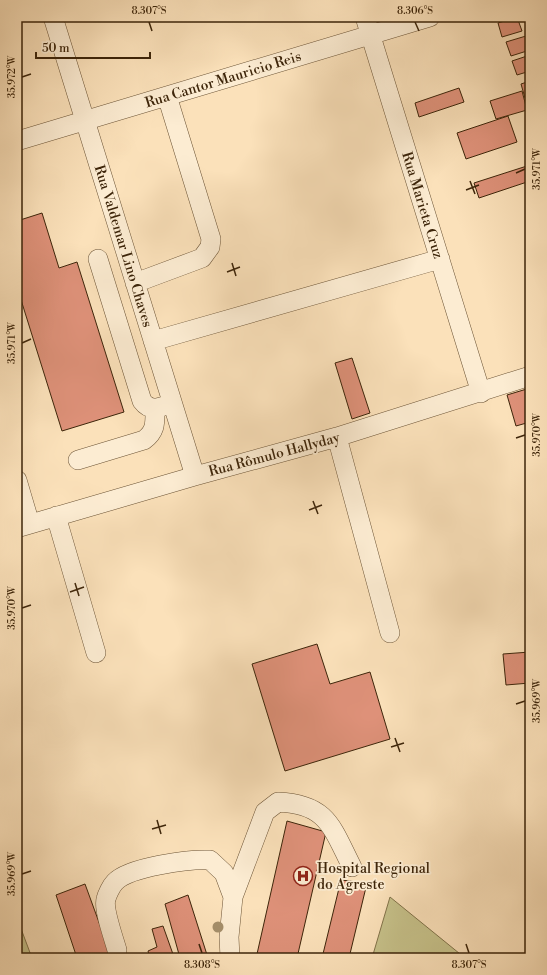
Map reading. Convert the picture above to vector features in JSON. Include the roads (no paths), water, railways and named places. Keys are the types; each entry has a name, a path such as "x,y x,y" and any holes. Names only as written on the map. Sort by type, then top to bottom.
{"street":[{"name":"Rua Valdemar Lino Chaves","path":"53,17 153,340 164,406 195,476"},
{"name":"Rua Marieta Cruz","path":"365,17 482,393"},
{"name":"Rua Cantor Mauricio Reis","path":"17,141 430,17"},
{"path":"136,283 202,258 210,247 211,239 167,96"},
{"path":"78,460 144,440 151,435 164,406 146,407 142,401 98,259"},
{"path":"153,340 440,259"},
{"name":"Rua Rômulo Hallyday","path":"24,526 195,476 337,437 482,393 530,376"},
{"path":"337,437 390,633"},
{"path":"17,480 24,526"},
{"path":"56,516 96,653"},
{"path":"230,958 229,937 233,897 265,812 278,802 295,803 311,807 330,822 352,867"},
{"path":"117,950 109,923 106,900 114,883 128,874 187,860 210,860 224,873 233,897"}],"place":[{"name":"Hospital Regional do Agreste","path":"303,876"}]}
